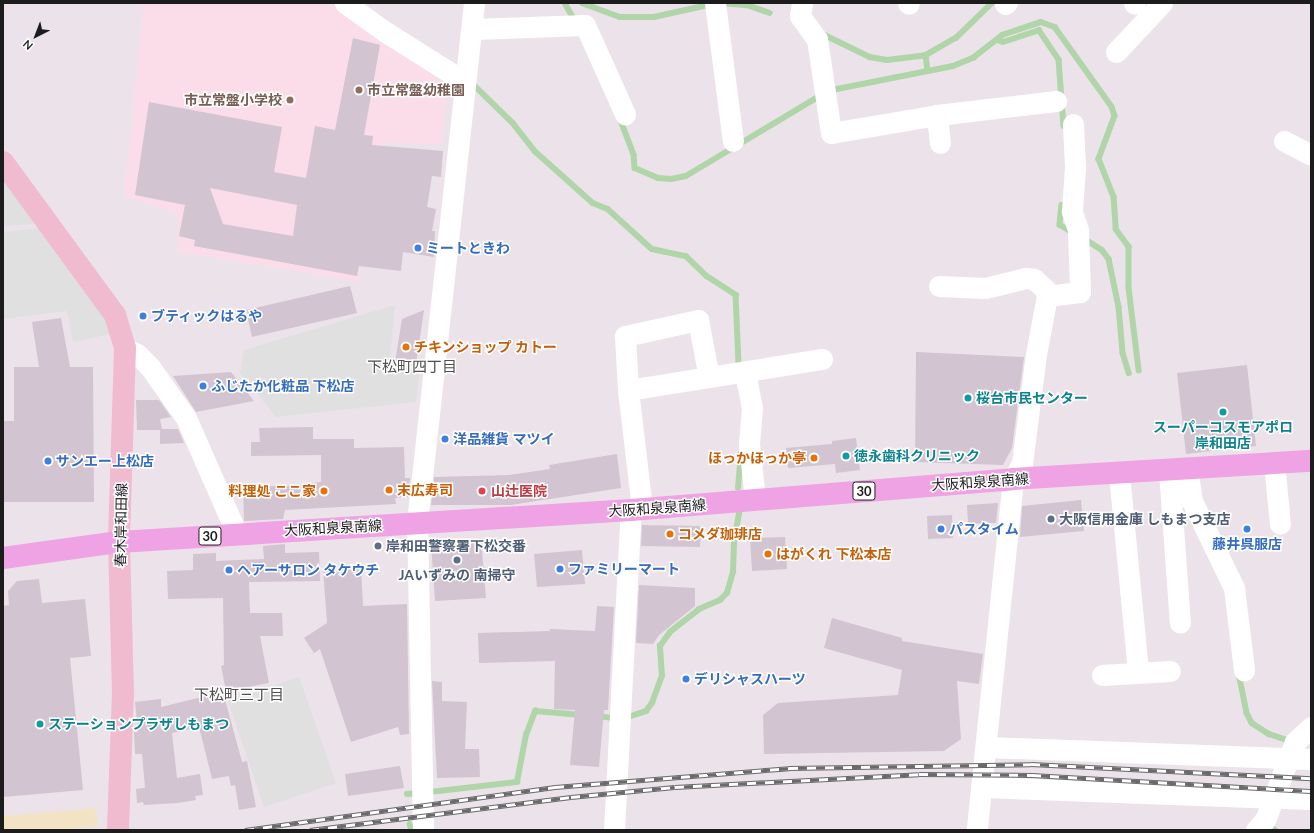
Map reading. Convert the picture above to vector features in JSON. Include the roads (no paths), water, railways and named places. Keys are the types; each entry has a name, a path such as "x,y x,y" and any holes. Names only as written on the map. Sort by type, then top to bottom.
{"main road":[{"name":"春木岸和田線","path":"3,162 115,315 125,348 119,542 123,692 118,830"},
{"name":"大阪和泉泉南線","path":"3,558 119,542 637,510 1013,479 1119,474 1311,461"}],"street":[{"path":"345,3 384,31 465,82"},
{"path":"423,830 417,523 474,3"},
{"path":"714,3 733,141"},
{"path":"802,3 800,16 817,39 831,133 937,115 1056,101"},
{"path":"1116,52 1162,3"},
{"path":"472,29 585,25 625,114"},
{"path":"937,115 940,143"},
{"path":"1047,296 1080,292 1087,256 1072,211 1083,167 1073,124"},
{"path":"1284,141 1311,155"},
{"path":"939,286 985,288 1026,278 1034,279 1046,290 1047,296 1036,354 1022,463 1013,479 977,830"},
{"path":"614,830 637,510 625,336 698,320 709,377"},
{"path":"125,348 137,354 150,367 186,418 237,534"},
{"path":"628,390 822,359"},
{"path":"748,371 747,383 752,408 749,443 755,500"},
{"path":"1274,463 1280,524"},
{"path":"1178,470 1180,623"},
{"path":"1178,470 1234,588 1244,670"},
{"path":"1119,474 1138,672"},
{"path":"1102,675 1170,671"},
{"path":"1256,830 1265,820 1272,797 1295,742 1311,727"},
{"path":"986,747 1311,759"},
{"path":"981,787 1311,799"}],"waterway":[{"path":"565,3 575,20"},
{"path":"582,3 620,17 654,17 708,5"},
{"path":"722,3 747,5 770,13"},
{"path":"825,35 870,57 887,60 926,55 956,38 992,3"},
{"path":"832,90 953,66 973,58 1002,35 1041,22 1055,27 1112,107 1115,116 1099,159 1114,197 1116,229 1129,247 1129,288 1139,370"},
{"path":"998,40 1003,42 1039,30 1059,60 1064,126"},
{"path":"926,55 928,71"},
{"path":"474,85 513,123 536,152 593,203 608,209 652,249 686,256 707,276 736,295 739,364"},
{"path":"620,118 634,154 635,168 658,178 671,179 686,176 818,97"},
{"path":"1062,205 1060,225 1069,230"},
{"path":"1085,239 1102,250 1109,259 1119,307 1123,353 1129,373"},
{"path":"738,488 741,453"},
{"path":"628,717 646,711 652,703 662,676 660,646 670,632 699,609 720,600 727,593 733,572 734,542 739,513"},
{"path":"1239,673 1247,713 1252,723 1269,734 1288,740"},
{"path":"430,792 517,782 526,735 535,711 582,715"},
{"path":"597,716 614,718"},
{"path":"407,794 418,793"},
{"path":"410,824 412,830"},
{"path":"1268,824 1275,830"}],"railway":[{"path":"245,830 555,787 789,768 1031,764 1311,778"},
{"path":"310,830 571,797 675,787 919,774 1032,775 1311,791"}],"place":[{"name":"市立常盤幼稚園","path":"359,90"},
{"name":"市立常盤小学校","path":"290,100"},
{"name":"ミートときわ","path":"418,248"},
{"name":"ブティックはるや","path":"143,316"},
{"name":"チキンショップ カトー","path":"406,347"},
{"name":"ふじたか化粧品 下松店","path":"203,386"},
{"name":"桜台市民センター","path":"968,398"},
{"name":"スーパーコスモアポロ 岸和田店","path":"1223,412"},
{"name":"洋品雑貨 マツイ","path":"445,439"},
{"name":"徳永歯科クリニック","path":"846,456"},
{"name":"ほっかほっか亭","path":"814,458"},
{"name":"サンエー上松店","path":"48,461"},
{"name":"末広寿司","path":"389,490"},
{"name":"料理処 ここ家","path":"324,491"},
{"name":"山辻医院","path":"482,491"},
{"name":"大阪信用金庫 しもまつ支店","path":"1051,519"},
{"name":"パスタイム","path":"941,529"},
{"name":"藤井呉服店","path":"1247,529"},
{"name":"コメダ珈琲店","path":"670,534"},
{"name":"岸和田警察署下松交番","path":"378,546"},
{"name":"はがくれ 下松本店","path":"768,554"},
{"name":"JAいずみの 南掃守","path":"457,560"},
{"name":"ファミリーマート","path":"560,569"},
{"name":"ヘアーサロン タケウチ","path":"229,570"},
{"name":"デリシャスハーツ","path":"686,679"},
{"name":"ステーションプラザしもまつ","path":"40,724"}],"district":[{"name":"下松町四丁目","path":"412,367"},
{"name":"下松町三丁目","path":"239,695"}]}
